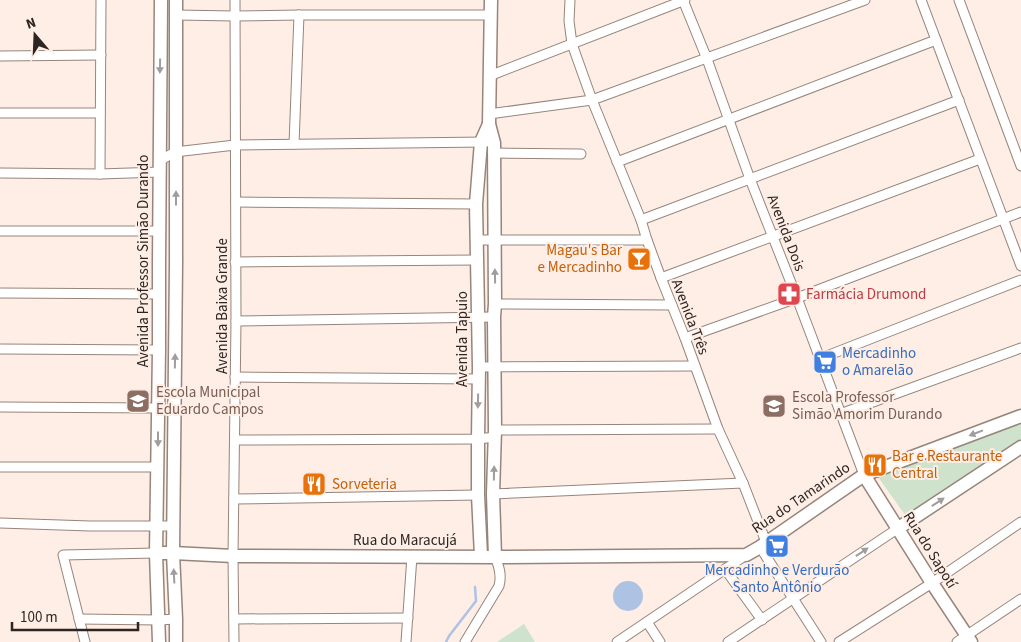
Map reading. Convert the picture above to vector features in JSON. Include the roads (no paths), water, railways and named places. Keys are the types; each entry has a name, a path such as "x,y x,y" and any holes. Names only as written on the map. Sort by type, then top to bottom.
{"street":[{"path":"100,174 101,0"},
{"name":"Avenida Professor Simão Durando","path":"159,642 156,553 161,0"},
{"path":"176,0 176,264 173,526 176,642"},
{"name":"Avenida Baixa Grande","path":"234,642 233,556 236,377 235,0"},
{"name":"Avenida Tapuio","path":"491,0 489,146 494,241 495,434 493,494 495,557"},
{"name":"Avenida Três","path":"570,0 569,21 572,44 592,100 641,220 718,429 743,483 763,545 793,599 821,642"},
{"path":"489,76 684,0"},
{"name":"Avenida Dois","path":"684,0 750,179 864,475"},
{"path":"489,119 592,100 865,0"},
{"path":"921,0 1021,266"},
{"path":"959,0 1021,166"},
{"path":"176,15 491,15"},
{"path":"294,144 299,15"},
{"path":"161,33 176,34"},
{"path":"617,162 936,40"},
{"path":"0,56 101,56"},
{"path":"641,220 959,100"},
{"path":"0,113 100,113"},
{"path":"0,173 100,174 159,167 175,152 235,145 489,146 581,154"},
{"name":"Avenida Tapuio","path":"481,556 478,495 479,373 476,204 489,146"},
{"path":"661,278 980,159"},
{"path":"236,202 476,204"},
{"path":"685,338 797,298 1021,212"},
{"path":"0,231 159,231"},
{"path":"477,240 647,240"},
{"path":"235,262 477,260"},
{"path":"159,264 176,264"},
{"path":"819,359 1021,280"},
{"path":"0,293 159,294"},
{"path":"236,320 478,316 494,310 672,305"},
{"path":"840,414 1021,348"},
{"path":"0,349 159,350"},
{"path":"236,377 479,373 494,367 695,366"},
{"path":"0,407 158,408"},
{"name":"Rua do Tamarindo","path":"617,642 864,475 1021,416"},
{"path":"235,440 478,438 495,434 718,429"},
{"path":"728,642 1021,447"},
{"path":"0,467 158,467"},
{"name":"Rua do Sapotí","path":"864,475 965,640"},
{"path":"493,494 743,483"},
{"path":"234,499 478,495"},
{"path":"840,642 932,584 1021,522"},
{"path":"0,523 173,526"},
{"name":"Rua do Maracujá","path":"79,620 63,554 173,553 233,556 495,557 746,555"},
{"path":"406,642 412,556"},
{"path":"465,642 499,586 501,579 500,570 495,557"},
{"path":"725,569 762,620"},
{"path":"965,640 1021,599"},
{"path":"234,619 408,618"},
{"path":"85,642 79,620 176,619"},
{"path":"647,622 660,642"}],"water":[{"path":"628,581 639,585 643,596 639,607 628,611 617,607 613,596 617,585"}],"waterway":[{"path":"446,642 476,601 475,587"}],"place":[{"name":"Magau's Bar e Mercadinho","path":"639,259"},
{"name":"Farmácia Drumond","path":"789,294"},
{"name":"Mercadinho o Amarelão","path":"825,362"},
{"name":"Escola Municipal Eduardo Campos","path":"138,401"},
{"name":"Escola Professor Simão Amorim Durando","path":"774,406"},
{"name":"Bar e Restaurante Central","path":"875,465"},
{"name":"Sorveteria","path":"314,484"},
{"name":"Mercadinho e Verdurão Santo Antônio","path":"777,546"}]}
